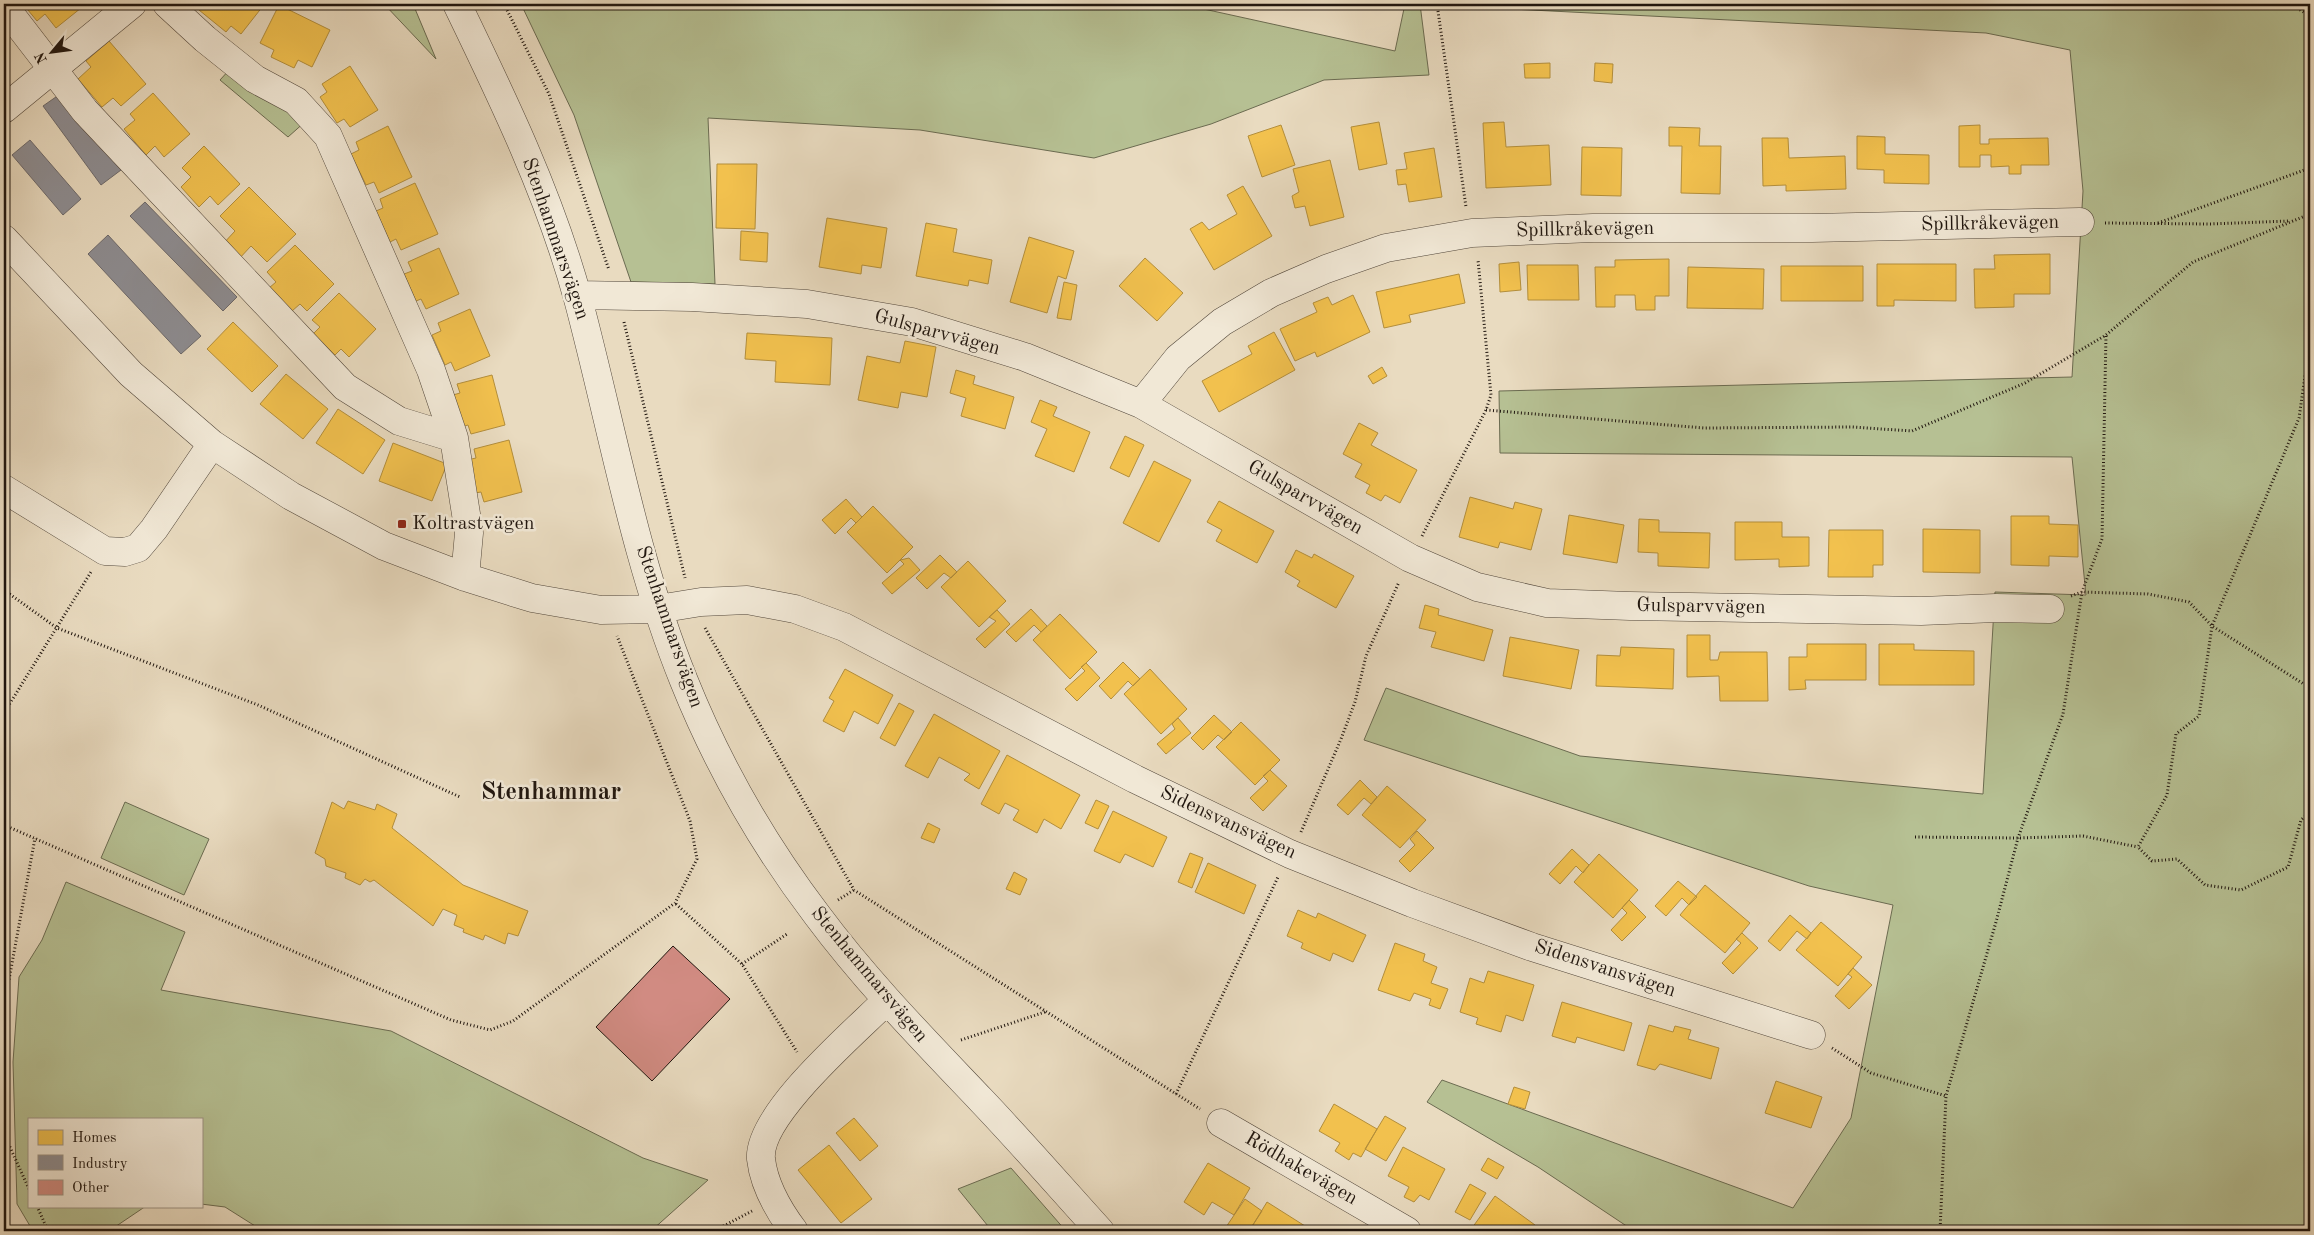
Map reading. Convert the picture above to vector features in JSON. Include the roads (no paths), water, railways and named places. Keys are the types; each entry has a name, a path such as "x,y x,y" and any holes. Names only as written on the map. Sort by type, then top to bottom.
{"street":[{"path":"4,109 132,4"},
{"path":"167,4 205,40 256,79 296,101 328,136 431,370 454,438 469,533 465,577"},
{"name":"Stenhammarsvägen","path":"457,4 507,106 546,204 576,294 637,535 658,609 684,682 718,755 750,815 816,914 886,1001 934,1050 1100,1231"},
{"path":"4,6 85,111 345,387 399,421 454,438"},
{"name":"Spillkråkevägen","path":"1141,404 1178,358 1222,322 1272,293 1326,269 1386,248 1472,233 1593,228 1812,228 2080,222"},
{"path":"4,239 131,374 212,444 291,496 384,546 465,577 532,598 607,610 658,609"},
{"name":"Gulsparvvägen","path":"576,294 692,297 807,304 912,322 1025,356 1141,404 1410,558 1477,587 1529,599 1546,602 1630,606 1921,611 1996,608 2050,609"},
{"path":"4,489 105,550 125,552 138,548 177,498 212,444"},
{"name":"Sidensvansvägen","path":"658,609 692,603 747,600 795,609 844,627 1135,780 1290,854 1412,903 1532,947 1811,1035"},
{"path":"794,1231 775,1200 766,1178 761,1157 765,1142 780,1113 811,1074 886,1001"},
{"name":"Rödhakevägen","path":"1220,1123 1408,1231"}],"place":[{"name":"Koltrastvägen","path":"402,524"}],"district":[{"name":"Stenhammar","path":"551,792"}]}
